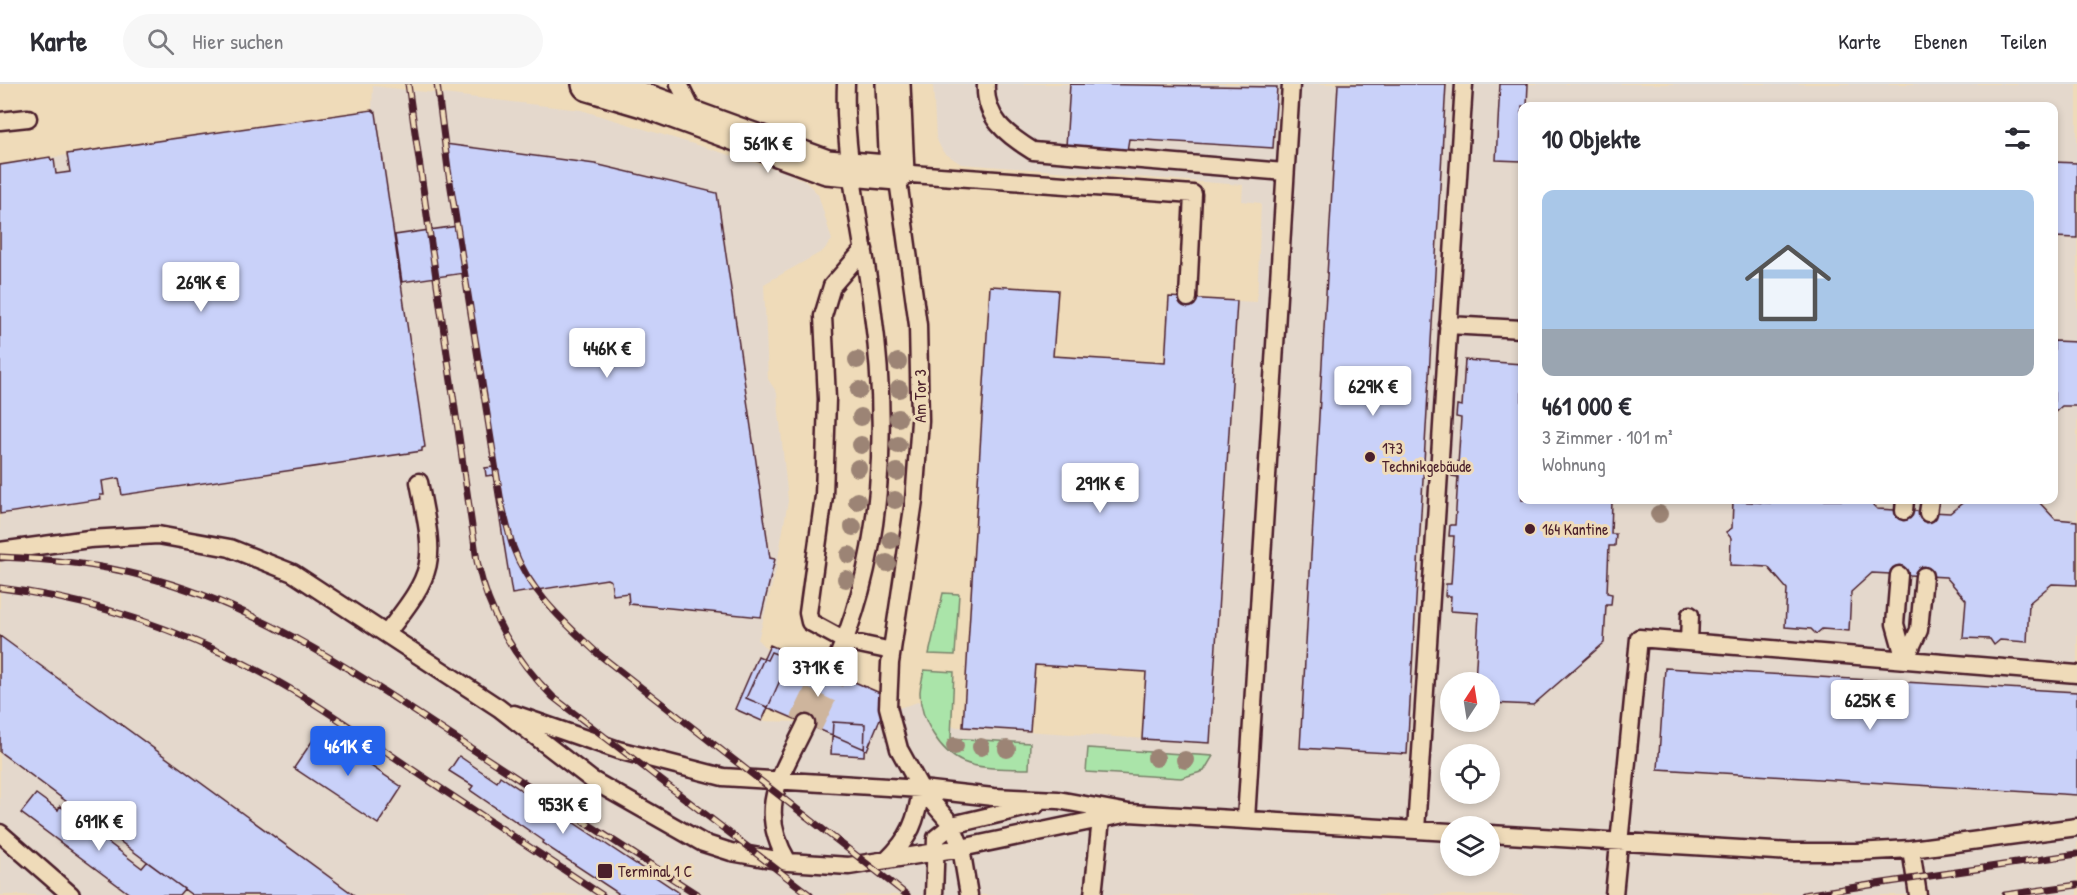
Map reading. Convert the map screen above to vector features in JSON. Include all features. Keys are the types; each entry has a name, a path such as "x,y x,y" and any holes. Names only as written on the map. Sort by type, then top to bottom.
{"street":[{"path":"589,84 698,120 818,164 852,170 897,173"},
{"name":"Am Tor 3","path":"893,84 897,173"}],"lane":[{"path":"679,84 698,120"},
{"path":"831,672 846,641 866,574 876,505 879,385 873,307 852,170 846,84"},
{"path":"986,84 985,94 991,116 1012,138 1033,151 1285,172"},
{"path":"1246,820 1291,84"},
{"path":"1416,830 1464,84"},
{"path":"0,121 28,118"},
{"path":"897,173 1194,195 1188,298"},
{"name":"Am Tor 3","path":"897,173 918,325 920,397 914,501 887,686 888,707 900,749 921,789 952,825 962,848 969,895"},
{"path":"864,249 832,286 823,316 827,399 824,496 808,613 810,622 846,641 892,651"},
{"path":"1448,325 1518,329"},
{"path":"386,634 416,595 426,576 430,560 431,540 419,482"},
{"path":"0,550 89,539 158,535 230,548 293,573 498,708 592,780 657,819 712,846 731,852 788,862 849,866 962,848 1129,813"},
{"path":"1899,575 1895,624 1905,660"},
{"path":"1905,660 1919,630 1924,576"},
{"path":"1689,642 1690,615"},
{"path":"1614,895 1638,638 2077,674"},
{"path":"498,708 618,750 723,777 1058,800 1129,813 1440,831"},
{"path":"788,862 776,841 772,818 774,796 806,724"},
{"path":"887,860 908,836 918,812 921,789"},
{"path":"934,895 936,838 952,825 1058,800"},
{"path":"1093,895 1101,819"},
{"path":"1500,835 1793,852 1911,849 2077,827"},
{"path":"0,833 71,895"},
{"path":"1911,849 1918,895"}],"shaded area":[{"path":"933,84 2077,84 2077,895 0,895 0,165 372,110 373,86 581,110 786,172 806,182 818,194 832,240 823,251 764,284 768,379 777,393 788,501 776,570 758,640 785,669 762,721 865,724 889,711 921,701 930,725 1210,743 1237,301 1257,302 1261,203 1242,201 1243,185 961,164 943,152 936,138"}],"green space":[{"path":"943,593 959,594 955,655 929,654"},
{"path":"924,670 954,672 951,738 1030,743 1029,769 971,765 947,751 933,734 923,713 920,687"},
{"path":"1088,748 1213,756 1204,771 1181,778 1086,772"}],"building":[{"path":"1070,84 1277,87 1273,148 1129,139 1127,151 1066,146"},
{"name":"173 Technikgebäude","path":"1338,84 1446,84 1407,754 1300,748"},
{"path":"1500,84 1528,84 1527,102 1518,102 1518,161 1496,160"},
{"path":"372,110 376,113 425,447 422,451 122,495 119,478 102,481 104,495 100,495 101,499 0,514 0,165 50,157 51,160 54,159 56,174 70,172 67,154"},
{"path":"445,144 595,164 717,193 770,558 775,559 761,617 629,604 628,593 613,595 611,581 607,579 512,594 493,475 486,476 485,468 493,467 464,273 402,282 395,235 457,226"},
{"path":"2058,162 2077,163 2077,238 2058,237"},
{"path":"990,286 1058,290 1053,356 1165,363 1169,297 1237,301 1210,743 1142,739 1146,672 1035,665 1030,731 963,727"},
{"path":"2058,341 2077,342 2077,406 2062,406 2058,410"},
{"name":"164 Kantine","path":"1465,360 1518,364 1518,504 1612,504 1611,534 1616,534 1615,546 1609,546 1607,593 1612,594 1611,605 1606,605 1604,643 1533,705 1500,703 1500,672 1476,672 1479,613 1450,611 1451,596 1445,596 1446,584 1451,584 1454,536 1449,536 1450,525 1455,525 1458,477 1452,476 1453,465 1458,465 1461,418 1456,417 1457,405 1462,406"},
{"path":"1733,504 1872,504 1877,509 1950,513 1961,504 2041,504 2055,519 2077,521 2077,585 2052,584 2029,603 2027,642 2000,640 1994,645 1990,639 1963,638 1966,600 1946,577 1872,573 1851,592 1849,631 1822,629 1816,634 1811,629 1785,627 1787,589 1768,567 1730,565 1731,538 1726,532 1732,528"},
{"path":"0,636 354,895 192,895 0,752"},
{"path":"770,645 889,697 867,750 746,698"},
{"path":"771,652 784,657 780,667 785,669 762,721 735,709 758,656 767,660"},
{"path":"1665,668 2077,692 2077,795 1658,769"},
{"path":"833,722 865,724 864,756 831,754"},
{"path":"319,731 402,787 378,824 294,768"},
{"path":"459,756 497,782 500,776 561,817 562,815 678,892 678,895 617,895 618,893 542,843 544,841 470,790 473,786 449,771"},
{"path":"36,794 58,810 60,806 142,868 147,862 184,889 179,895 131,895 21,813"}],"tunnel":[{"path":"806,724 831,672"}],"railway":[{"path":"408,84 477,561 488,600 496,617 526,667 553,697 810,895"},
{"path":"437,84 448,169 501,502 513,547 528,577 549,605 597,653 907,895"},
{"path":"0,557 108,568 186,589 229,605 309,646 387,693 698,895"},
{"path":"0,588 57,597 114,612 196,641 248,665 322,708 602,895"},
{"path":"1803,895 2077,854"},
{"path":"2005,895 2077,885"}],"place":[{"name":"173 Technikgebäude","path":"1370,457"},
{"name":"164 Kantine","path":"1530,529"},
{"name":"Terminal 1 C","path":"605,871"}]}
